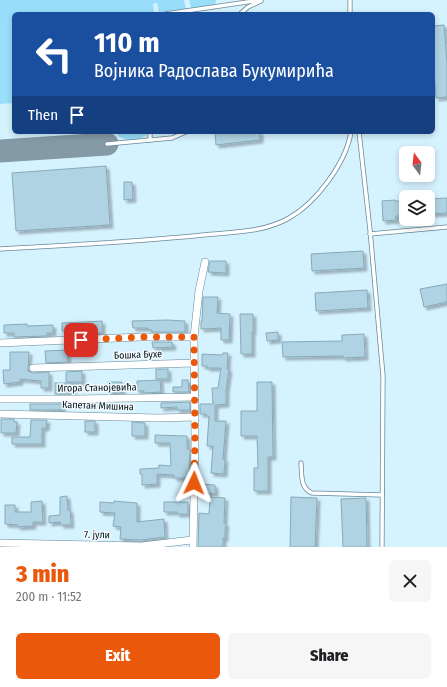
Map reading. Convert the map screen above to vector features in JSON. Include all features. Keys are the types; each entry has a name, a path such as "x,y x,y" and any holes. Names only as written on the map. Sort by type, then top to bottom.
{"street":[{"path":"192,543 195,417 194,337 199,291 205,262"},
{"path":"0,343 142,337 194,337"},
{"name":"Бошка Бухе","path":"33,368 194,363"},
{"name":"Игора Станојевића","path":"0,399 195,397"},
{"name":"Капетан Мишина","path":"0,414 158,418 195,417"},
{"name":"7. јули","path":"0,543 142,546 192,543"}],"lane":[{"path":"179,12 262,0"},
{"path":"242,12 248,7 262,0"},
{"path":"350,0 350,12"},
{"path":"150,134 150,140"},
{"path":"107,144 172,138 181,134"},
{"path":"0,249 180,237 254,230 272,225 289,219 306,206 320,191 334,173 344,154 351,134"},
{"path":"359,134 383,376 382,547"},
{"path":"370,234 447,227"},
{"path":"301,463 302,483 304,488 312,493 382,495"}],"shaded area":[{"path":"0,0 184,0 186,9 159,12 157,3 153,4 154,12 12,12 12,103 0,104"},
{"path":"189,0 216,0 215,5 191,8"},
{"path":"118,134 148,134 133,140 118,136"}],"building":[{"path":"444,25 447,62 447,97 436,98 435,85 435,26"},
{"path":"215,134 260,134 260,140 216,145"},
{"path":"106,166 110,225 16,231 12,173"},
{"path":"124,182 132,182 133,199 124,200"},
{"path":"447,198 447,213 435,214 435,199"},
{"path":"382,201 399,201 399,216 396,216 396,220 383,221"},
{"path":"363,251 364,268 312,271 311,254"},
{"path":"210,261 226,261 226,273 208,272"},
{"path":"447,284 447,302 424,307 420,289"},
{"path":"367,290 368,308 316,311 315,293"},
{"path":"203,297 218,297 217,313 230,314 229,340 221,340 221,328 201,329"},
{"path":"240,314 253,314 252,354 241,354"},
{"path":"102,321 102,333 73,335 73,331 62,331 62,323"},
{"path":"132,321 185,321 185,332 152,332 152,330 148,330 148,328 133,328"},
{"path":"27,324 27,326 53,325 53,333 47,333 47,336 14,337 14,333 4,333 4,325"},
{"path":"278,332 278,340 267,341 266,333"},
{"path":"364,334 365,357 283,357 282,342 342,341 342,335"},
{"path":"152,342 172,342 173,347 153,348"},
{"path":"67,350 68,362 46,363 45,351"},
{"path":"10,352 29,352 28,371 33,373 49,372 49,388 41,388 41,381 20,379 20,382 4,384 3,370 10,370"},
{"path":"223,353 228,353 227,369 229,369 226,404 215,405 215,421 226,421 223,459 225,459 224,474 211,473 213,446 207,446 209,416 206,416 206,414 200,414 200,404 213,404 212,388 218,388 221,368 207,368 207,366 202,366 202,354 222,355"},
{"path":"156,369 168,369 168,379 156,379"},
{"path":"82,371 82,382 66,382 66,372"},
{"path":"160,380 161,392 144,393 144,391 137,391 137,381"},
{"path":"182,380 188,380 189,392 173,392 173,387 182,387"},
{"path":"108,382 122,382 122,392 109,392"},
{"path":"257,382 272,382 273,457 268,457 268,491 254,491 254,468 258,468 257,436 241,436 241,411 257,411"},
{"path":"55,383 73,383 73,394 55,394"},
{"path":"190,402 190,410 177,410 177,407 161,408 161,403"},
{"path":"30,404 62,404 62,410 30,410"},
{"path":"1,419 14,419 14,422 17,422 16,433 1,433"},
{"path":"31,420 47,420 46,428 42,428 42,444 12,444 12,437 30,437"},
{"path":"85,421 95,421 95,432 85,432"},
{"path":"132,422 145,423 145,436 132,436"},
{"path":"155,435 187,436 187,449 190,449 189,478 174,478 174,475 157,474 157,484 142,485 142,474 140,474 140,469 159,468 159,465 171,466 170,443 155,443"},
{"path":"201,484 215,485 215,494 200,492"},
{"path":"67,496 71,525 61,525 60,522 49,523 49,516 60,515 60,497"},
{"path":"210,497 225,498 224,523 226,524 223,547 198,547 199,513 209,514"},
{"path":"291,497 317,498 315,547 290,547"},
{"path":"366,498 367,547 343,547 341,499"},
{"path":"42,501 43,522 33,522 33,526 18,527 18,525 5,524 5,505 15,505 15,512 31,512 31,502"},
{"path":"114,501 137,503 137,522 164,519 165,537 141,540 120,539 121,527 113,526 115,513 100,512 100,502 114,503"},
{"path":"164,502 188,502 188,514 164,512"}],"taxiway":[{"path":"0,151 107,144"}],"route":[{"path":"81,340 142,337 194,337 194,483"}]}
